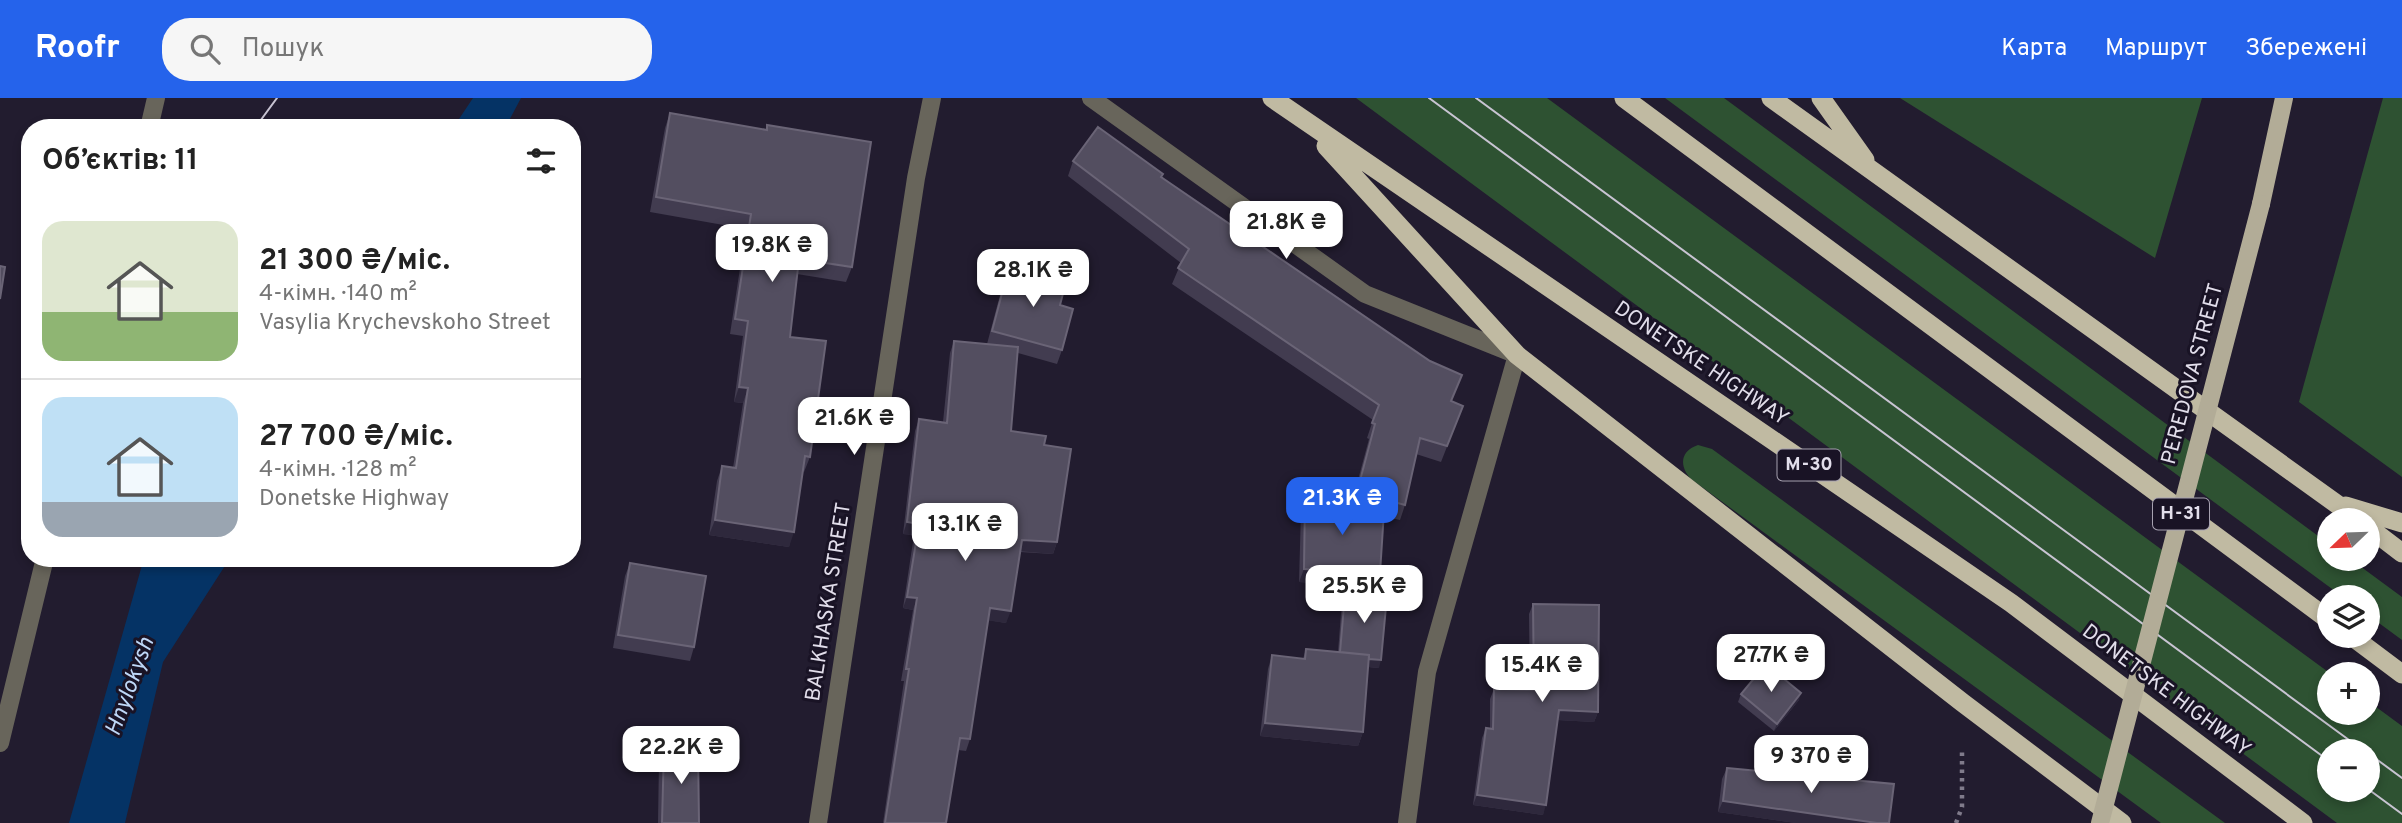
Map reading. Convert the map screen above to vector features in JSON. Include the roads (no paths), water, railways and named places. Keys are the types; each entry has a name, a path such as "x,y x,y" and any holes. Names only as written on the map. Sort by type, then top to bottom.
{"highway":[{"name":"DONETSKE HIGHWAY","path":"1272,98 2011,603 2303,823"},
{"path":"1624,98 2317,611"},
{"path":"1772,98 2344,508"},
{"path":"1821,98 1876,175"},
{"path":"1304,122 1517,355 1963,703 2122,823"},
{"path":"2338,503 2402,523"},
{"path":"2380,536 2402,553"},
{"path":"2367,648 2402,674"}],"main road":[{"name":"PEREDOVA STREET","path":"2100,823 2261,204 2284,98"}],"street":[{"path":"151,119 156,98"},
{"name":"BALKHASKA STREET","path":"818,823 916,178 932,98"},
{"path":"1091,98 1365,294 1517,355 1427,673 1406,823"},
{"path":"0,743 43,567"}],"water":[{"path":"473,98 521,98 510,119 459,119"},
{"name":"Hnylokysh","path":"141,567 224,567 163,662 125,823 69,823"}],"tram line":[{"path":"262,119 277,98"},
{"path":"1429,98 2317,752"},
{"path":"1476,98 2348,739"},
{"path":"2380,762 2402,778"},
{"path":"2380,798 2402,814"}]}
